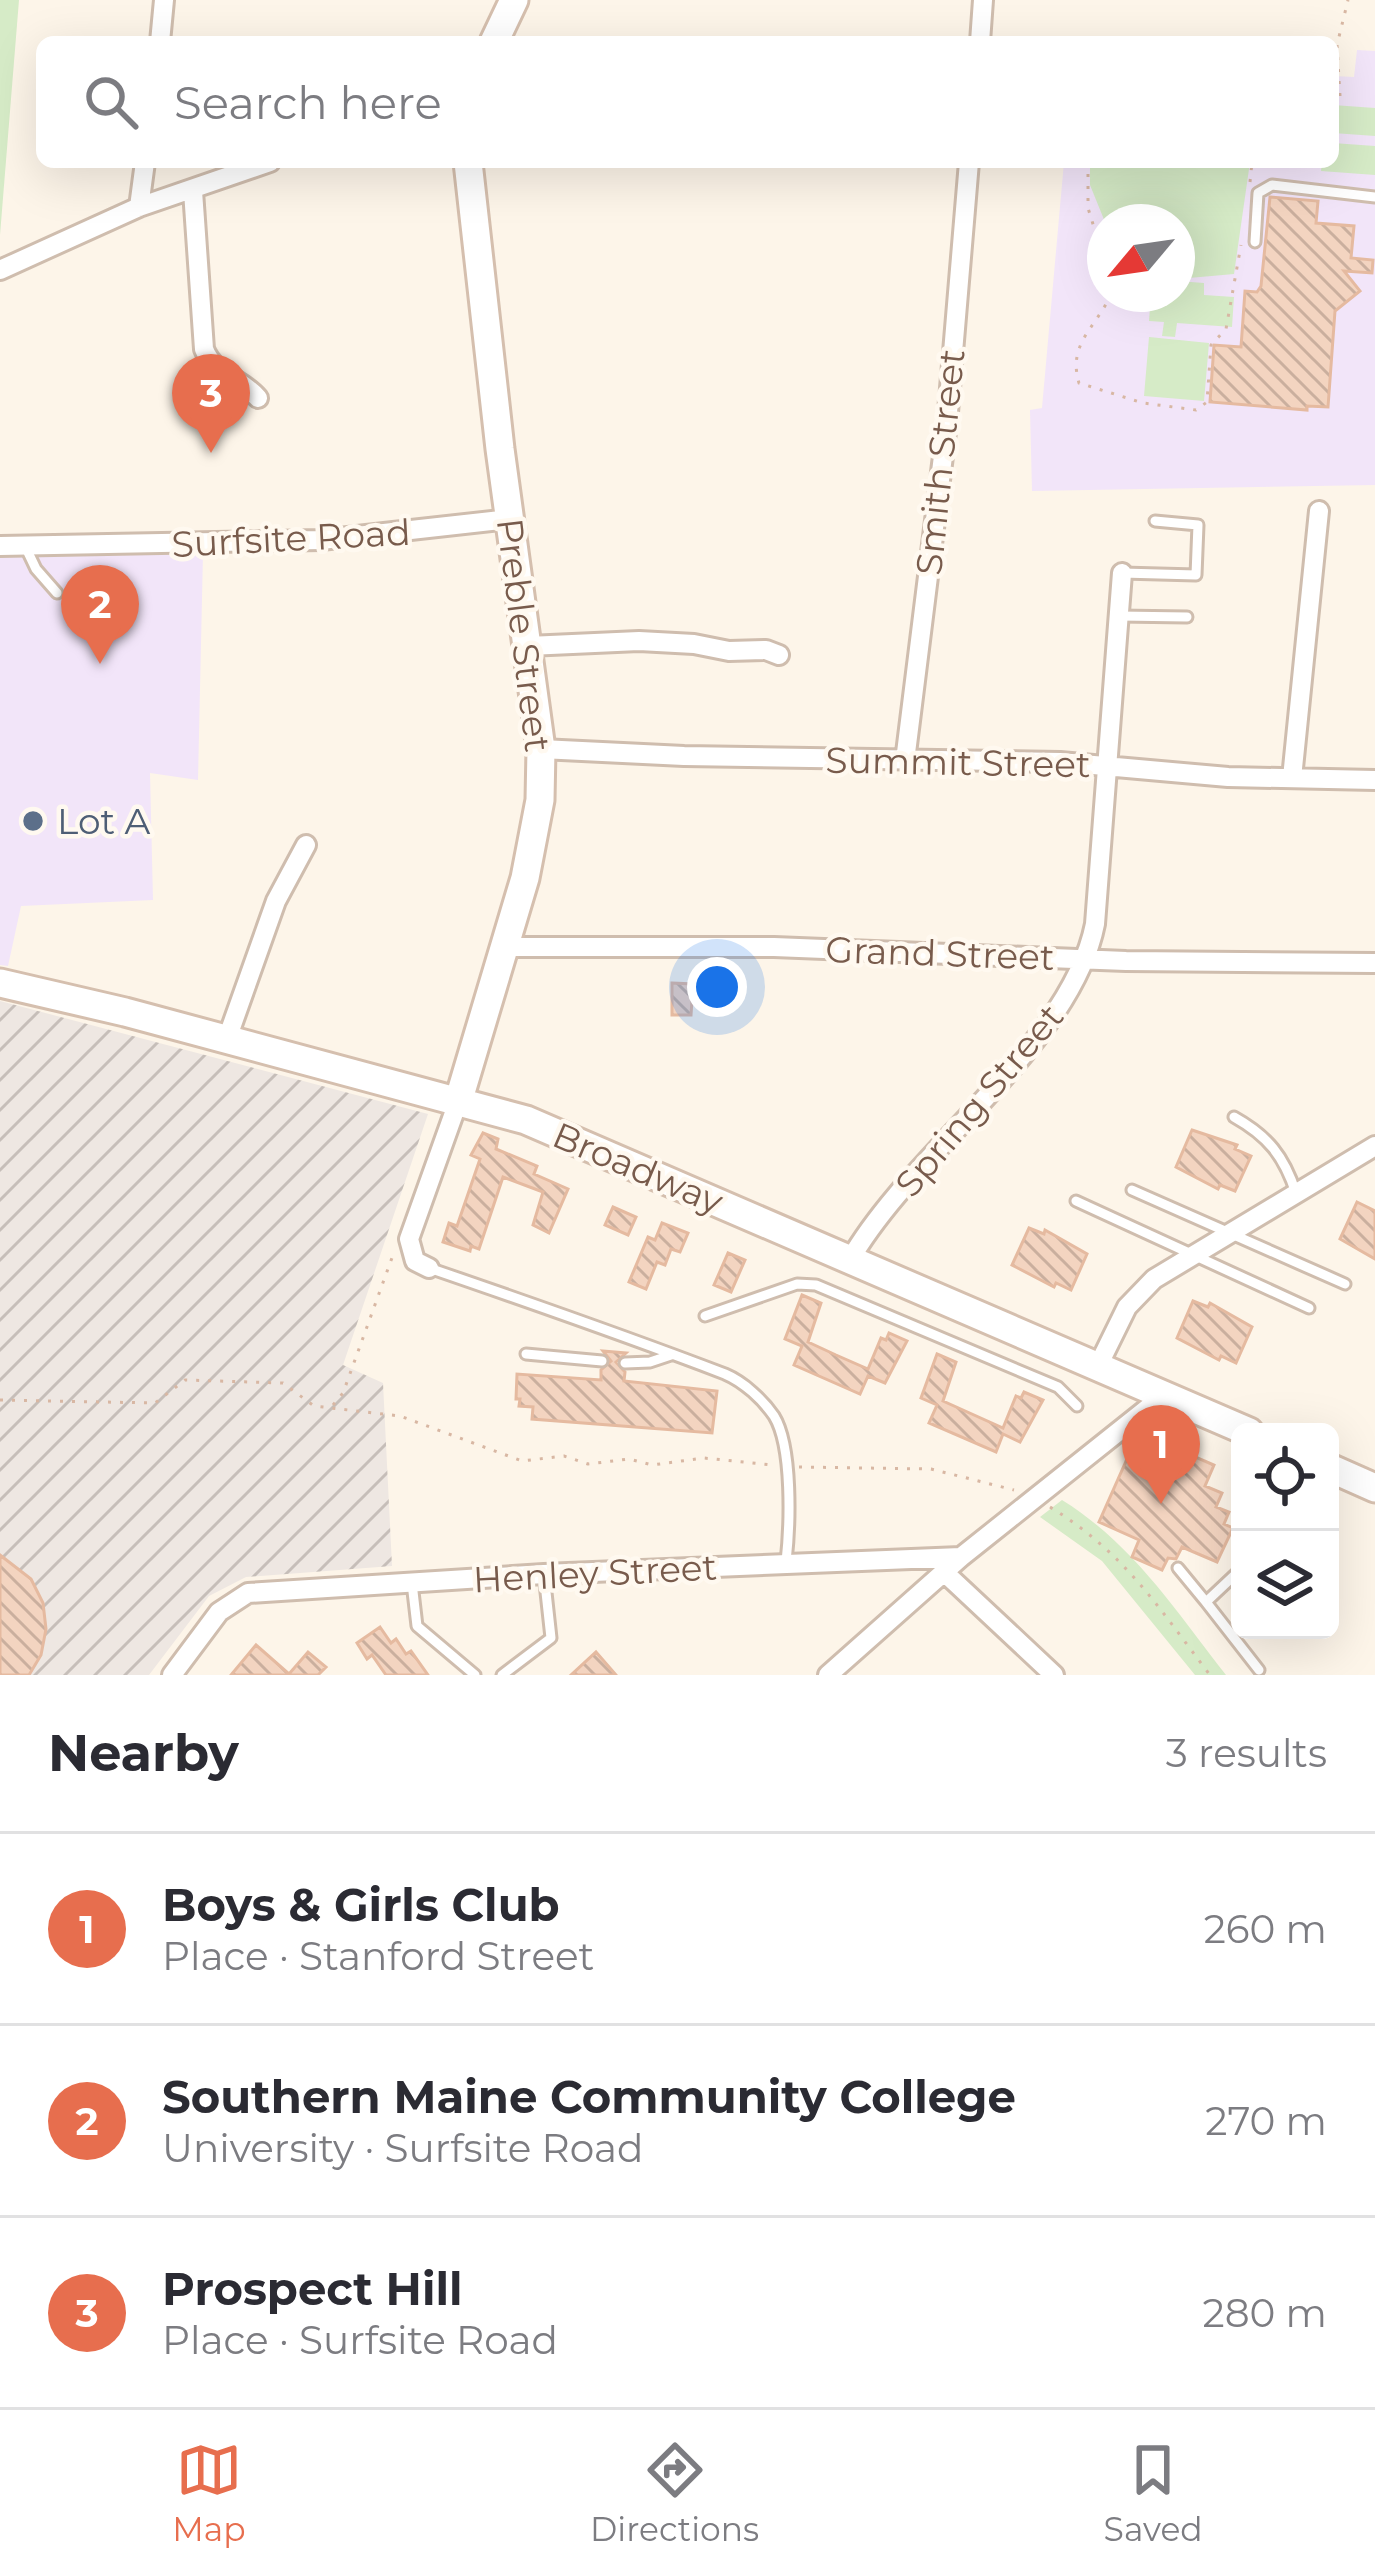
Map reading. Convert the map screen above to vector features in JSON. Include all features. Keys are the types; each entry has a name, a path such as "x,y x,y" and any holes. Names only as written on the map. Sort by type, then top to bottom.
{"street":[{"path":"161,36 164,0"},
{"path":"497,36 514,0"},
{"path":"980,36 983,0"},
{"path":"139,207 144,168"},
{"path":"0,270 139,207 254,168"},
{"name":"Preble Street","path":"459,1099 536,830 541,749 469,168"},
{"name":"Smith Street","path":"905,760 946,424 968,168"},
{"path":"193,191 204,349 219,371 248,386 258,398"},
{"path":"1292,778 1319,511"},
{"name":"Surfsite Road","path":"0,546 321,540 510,518"},
{"name":"Spring Street","path":"850,1260 914,1175 1046,1025 1086,959 1095,924 1122,573"},
{"path":"528,646 639,641 766,650 779,655"},
{"name":"Summit Street","path":"541,749 1106,765 1228,777 1375,780"},
{"path":"227,1039 276,901 306,845"},
{"name":"Grand Street","path":"505,947 774,947 1086,959 1375,963"},
{"name":"Broadway","path":"0,983 526,1120 1231,1424"},
{"path":"429,1268 415,1261 409,1239 459,1099"},
{"path":"1098,1366 1127,1307 1154,1279 1372,1151"},
{"path":"828,1675 961,1557 1163,1396"},
{"path":"1339,1472 1375,1488"},
{"name":"Henley Street","path":"172,1675 213,1619 248,1593 544,1574 961,1557"},
{"path":"944,1572 1054,1675"}],"lane":[{"path":"1255,242 1258,193 1272,185 1375,196"},
{"path":"1122,573 1196,575 1198,525 1155,521"},
{"path":"25,546 36,569 57,593"},
{"path":"1119,616 1187,617"},
{"path":"1234,1118 1252,1127 1280,1154 1296,1192"},
{"path":"1132,1190 1346,1284"},
{"path":"1076,1201 1309,1308"},
{"path":"429,1268 671,1354 748,1388 776,1420 784,1440 786,1564"},
{"path":"705,1316 797,1284 816,1285 1058,1388 1077,1406"},
{"path":"931,1333 946,1303"},
{"path":"526,1354 602,1361"},
{"path":"626,1363 650,1362 671,1354"},
{"path":"1178,1568 1259,1670"},
{"path":"502,1675 551,1637 544,1574"},
{"path":"1206,1602 1231,1579"},
{"path":"412,1583 417,1626 475,1675"}],"path":[{"path":"1339,36 1348,0"},
{"path":"1339,84 1340,96"},
{"path":"1088,168 1088,204"},
{"path":"1248,192 1251,168"},
{"path":"1103,312 1079,341 1074,369 1078,383 1142,403 1196,410 1207,402 1211,345 1226,328 1241,243"},
{"path":"332,1406 343,1393 390,1255 410,1250"},
{"path":"0,1400 155,1403 185,1380 283,1383 314,1406 400,1416 521,1461 564,1456 588,1464 629,1459 652,1465 704,1458 766,1464"},
{"path":"795,1467 915,1468 1002,1486"},
{"path":"1055,1510 1081,1525 1131,1570 1210,1675"}],"shaded area":[{"path":"1357,50 1375,51 1375,485 1032,491 1030,410 1042,408 1063,168 1339,168 1339,76 1354,77"},
{"path":"203,553 198,780 150,773 153,900 21,906 8,966 0,965 0,555"},
{"path":"0,1001 428,1114 343,1365 383,1383 392,1566 246,1577 209,1596 149,1675 0,1675"}],"green space":[{"path":"0,0 19,0 0,235"},
{"path":"1339,105 1375,108 1375,136 1339,133"},
{"path":"1339,143 1375,146 1375,175 1321,171 1339,168"},
{"path":"1090,168 1249,168 1234,274 1195,277 1195,204 1098,204"},
{"path":"1195,282 1204,283 1204,295 1234,297 1232,327 1177,323 1175,337 1162,336 1164,322 1149,321 1150,312 1195,312"},
{"path":"1149,337 1209,343 1204,401 1144,396"},
{"path":"1062,1500 1132,1558 1226,1675 1195,1675 1102,1561 1040,1517"}],"building":[{"path":"1270,197 1318,201 1316,223 1354,226 1351,258 1373,260 1372,273 1344,271 1360,291 1335,311 1328,407 1307,406 1307,410 1210,402 1214,345 1241,347 1245,291 1257,292 1261,286"},
{"path":"672,983 693,984 691,1015 672,1015"},
{"path":"1192,1130 1237,1145 1235,1149 1251,1156 1235,1191 1220,1185 1218,1189 1176,1167"},
{"path":"483,1133 498,1139 496,1149 537,1166 534,1174 568,1189 549,1233 533,1225 543,1192 503,1177 479,1249 471,1246 470,1251 443,1242 449,1223 457,1226 480,1159 471,1155"},
{"path":"1357,1202 1375,1211 1375,1259 1340,1239"},
{"path":"613,1207 636,1217 628,1235 605,1225"},
{"path":"662,1223 688,1233 680,1252 671,1249 665,1265 657,1262 646,1289 629,1282 648,1237 655,1240"},
{"path":"1029,1228 1044,1234 1045,1230 1087,1254 1071,1290 1056,1283 1054,1287 1012,1265"},
{"path":"728,1253 745,1260 731,1292 714,1285"},
{"path":"802,1295 821,1303 808,1342 836,1355 868,1369 881,1338 886,1340 889,1333 907,1341 885,1383 868,1376 860,1394 794,1365 802,1346 785,1339"},
{"path":"1193,1301 1208,1307 1210,1303 1252,1327 1236,1363 1221,1356 1219,1360 1177,1338"},
{"path":"603,1351 626,1353 616,1362 625,1372 624,1381 717,1391 712,1433 532,1419 533,1407 519,1406 517,1374 601,1380 601,1370 611,1361"},
{"path":"937,1354 956,1362 943,1401 1003,1428 1016,1396 1021,1398 1024,1392 1043,1400 1020,1442 1003,1434 996,1452 929,1423 937,1405 921,1398"},
{"path":"1156,1440 1214,1465 1205,1486 1222,1493 1216,1507 1229,1512 1224,1524 1231,1527 1217,1562 1182,1547 1162,1570 1132,1557 1139,1540 1099,1522 1127,1459 1134,1462 1150,1455"},
{"path":"0,1555 31,1579 43,1603 46,1629 41,1655 29,1675 0,1675"},
{"path":"380,1627 391,1643 396,1639 406,1654 411,1651 428,1675 386,1675 372,1655 367,1659 357,1643"},
{"path":"256,1645 289,1674 308,1652 326,1667 318,1675 231,1675"},
{"path":"596,1652 616,1675 571,1675"}],"place":[{"name":"Prospect Hill","path":"211,453"},
{"name":"Southern Maine Community College","path":"100,664"},
{"name":"Lot A","path":"33,821"},
{"name":"Boys & Girls Club","path":"1161,1504"}]}
